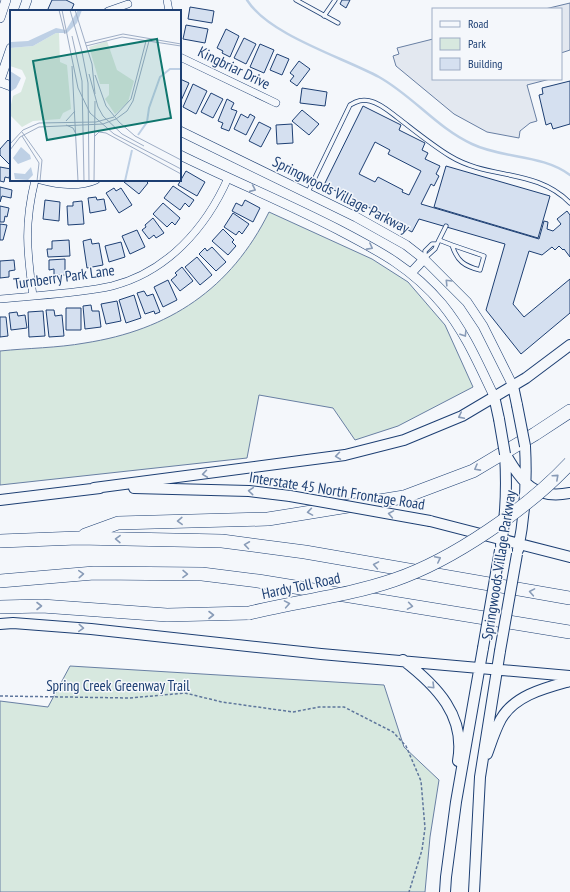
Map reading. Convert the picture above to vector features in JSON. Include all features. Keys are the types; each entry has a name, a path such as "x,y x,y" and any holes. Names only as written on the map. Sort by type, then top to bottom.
{"highway":[{"path":"78,538 118,523 268,519 404,497 472,471 535,434 570,410"},
{"name":"Hardy Toll Road","path":"0,607 42,606 167,615 249,613 341,595 395,579 433,562 475,540 533,496 570,463"},
{"path":"0,541 78,538 222,541 305,552 570,598"},
{"path":"0,581 94,573 202,574 258,581 570,632"}],"main road":[{"path":"94,488 345,455 404,440 462,416 513,386 570,345"},
{"name":"Springwoods Village Parkway","path":"474,892 481,767 524,515 525,446 513,386"},
{"name":"Springwoods Village Parkway","path":"445,892 456,802 502,540 507,484 505,454 494,396"},
{"path":"505,454 524,479 542,494 557,496 570,493"},
{"name":"Interstate 45 North Frontage Road","path":"0,500 94,488 241,490 290,496 430,521 502,540 518,549 570,558"},
{"path":"524,515 540,499 551,495"},
{"path":"0,624 13,623 91,629 321,654 403,660 570,676"},
{"path":"403,660 436,690 451,709 459,735 459,756 453,788 456,802"},
{"path":"481,767 502,718 518,700 545,688 570,681"}],"street":[{"path":"0,18 6,0"},
{"path":"23,10 27,0"},
{"path":"167,0 169,10"},
{"path":"111,10 128,5"},
{"path":"10,51 0,81 10,86"},
{"name":"Kingbriar Drive","path":"181,57 276,103"},
{"name":"Springwoods Village Parkway","path":"181,131 356,217 406,245 424,259 467,302 483,326 513,386"},
{"name":"Springwoods Village Parkway","path":"181,155 300,210 392,258 411,273 437,298 456,322 472,348 494,396"},
{"name":"Turnberry Park Lane","path":"0,299 113,285 137,276 158,265 182,247 201,226 214,207 228,178"},
{"path":"33,296 28,251 27,221 35,181"},
{"path":"43,181 57,185 76,185 92,181"},
{"path":"300,210 307,194"},
{"path":"411,273 424,259"}],"lane":[{"path":"296,0 338,23"},
{"path":"324,16 335,0"},
{"path":"307,194 350,105 360,100 371,101 384,108 452,157 481,168 528,178 541,183 551,187 570,203"},
{"path":"424,259 429,256 446,226"},
{"path":"439,240 484,256 480,270 466,266 459,260 452,245"},
{"path":"424,259 425,251 428,247 432,244 437,244"}],"path":[{"name":"Spring Creek Greenway Trail","path":"0,696 130,698 185,692 222,702 293,712 319,707 344,708 393,732 406,746 421,781 425,828 422,850 409,892"}],"green space":[{"path":"269,212 372,259 408,282 445,325 473,387 398,426 355,440 333,408 259,395 247,458 0,485 0,351 74,345 115,337 144,328 170,316 194,302 216,284 236,263 254,239"},
{"path":"70,666 384,685 404,747 439,780 430,837 425,892 0,892 0,701 48,707"}],"shaded area":[{"path":"570,3 570,50 562,53 562,8 549,8"},
{"path":"432,39 432,80 546,80 527,85 537,121 530,123 520,131 519,138 487,132 454,114 396,66 393,56 399,54 397,48"}],"building":[{"path":"52,0 66,0 74,4 71,10 48,9"},
{"path":"342,0 350,0 346,8 340,4"},
{"path":"190,7 214,11 212,23 188,19"},
{"path":"186,25 208,29 205,43 183,39"},
{"path":"226,29 239,36 230,57 222,53 223,51 217,48"},
{"path":"244,38 256,44 246,64 234,58"},
{"path":"260,44 274,50 264,73 250,67"},
{"path":"277,54 289,59 282,75 270,70"},
{"path":"299,61 310,69 297,86 290,81 294,76 290,73"},
{"path":"181,79 189,83 181,101"},
{"path":"570,81 570,124 553,129 551,123 546,125 539,95 543,94 542,88"},
{"path":"193,84 207,91 196,114 183,107"},
{"path":"302,88 327,92 325,106 300,103"},
{"path":"211,93 223,99 213,118 201,112"},
{"path":"227,99 234,103 231,109 237,111 229,131 221,128 223,123 218,121"},
{"path":"363,106 401,125 399,130 425,143 422,150 428,153 425,159 440,166 436,174 439,176 434,186 431,184 421,204 539,239 544,221 548,222 547,229 553,231 561,224 557,219 567,211 570,215 570,257 564,249 563,250 559,246 555,250 552,247 542,255 529,251 513,304 524,317 570,279 570,313 521,354 486,310 505,244 419,219 412,232 398,225 400,223 324,185","holes":["375,142 390,150 388,154 421,171 409,195 402,192 403,190 378,177 375,182 359,174"]},
{"path":"302,110 319,124 309,135 292,121"},
{"path":"241,114 248,118 250,114 255,117 246,135 234,129"},
{"path":"259,122 271,128 261,147 249,141"},
{"path":"292,124 293,143 277,144 276,125"},
{"path":"8,140 10,142 9,164 0,155 0,149"},
{"path":"446,166 550,196 538,238 434,207"},
{"path":"0,167 10,169 9,178 5,177 4,182 0,181"},
{"path":"186,171 205,182 197,196 178,185"},
{"path":"146,181 148,183 139,194 124,182"},
{"path":"173,186 194,200 189,207 185,203 180,210 164,198"},
{"path":"0,187 12,190 11,198 2,196 0,202"},
{"path":"114,188 116,191 121,188 132,205 119,213 106,193"},
{"path":"96,197 97,200 104,199 106,210 90,213 88,198"},
{"path":"45,200 60,202 59,221 43,219"},
{"path":"245,200 260,208 253,222 232,211 236,203 242,206"},
{"path":"82,201 84,224 68,225 67,206 73,206 73,202"},
{"path":"163,203 180,218 175,225 172,222 167,227 153,214"},
{"path":"0,206 9,208 4,222 0,222"},
{"path":"233,213 249,224 242,234 239,231 236,235 224,227"},
{"path":"153,218 164,233 156,238 154,235 149,239 142,230"},
{"path":"0,224 7,225 3,240 0,240"},
{"path":"223,229 234,240 232,242 236,246 228,255 212,241"},
{"path":"137,230 145,247 130,254 122,236"},
{"path":"91,239 92,244 99,243 103,265 87,268 83,241"},
{"path":"69,240 70,256 48,257 47,249 52,249 52,241"},
{"path":"121,242 125,257 109,262 105,246"},
{"path":"212,247 226,262 216,271 199,254 205,248 207,251"},
{"path":"197,257 212,275 200,285 185,267"},
{"path":"65,259 65,275 54,275 54,269 49,270 49,260"},
{"path":"14,260 15,270 9,271 9,277 0,278 0,261"},
{"path":"182,267 193,281 180,291 171,280 177,275 175,273"},
{"path":"168,280 177,300 163,307 154,287"},
{"path":"144,291 147,296 153,294 160,312 155,314 154,311 145,314 137,293"},
{"path":"134,295 141,318 126,323 119,300"},
{"path":"117,301 121,321 106,324 101,304"},
{"path":"91,305 92,311 99,311 101,327 85,329 83,306"},
{"path":"66,308 81,308 81,330 66,330"},
{"path":"46,310 54,310 55,316 62,315 64,336 49,337"},
{"path":"43,311 45,336 29,337 28,312"},
{"path":"17,312 18,316 25,315 27,328 11,330 9,313"},
{"path":"0,317 6,317 8,336 0,337"}],"waterway":[{"path":"247,0 257,13 289,34 307,44 379,77 403,93 436,121 459,137 484,149 547,163 570,175"}]}
